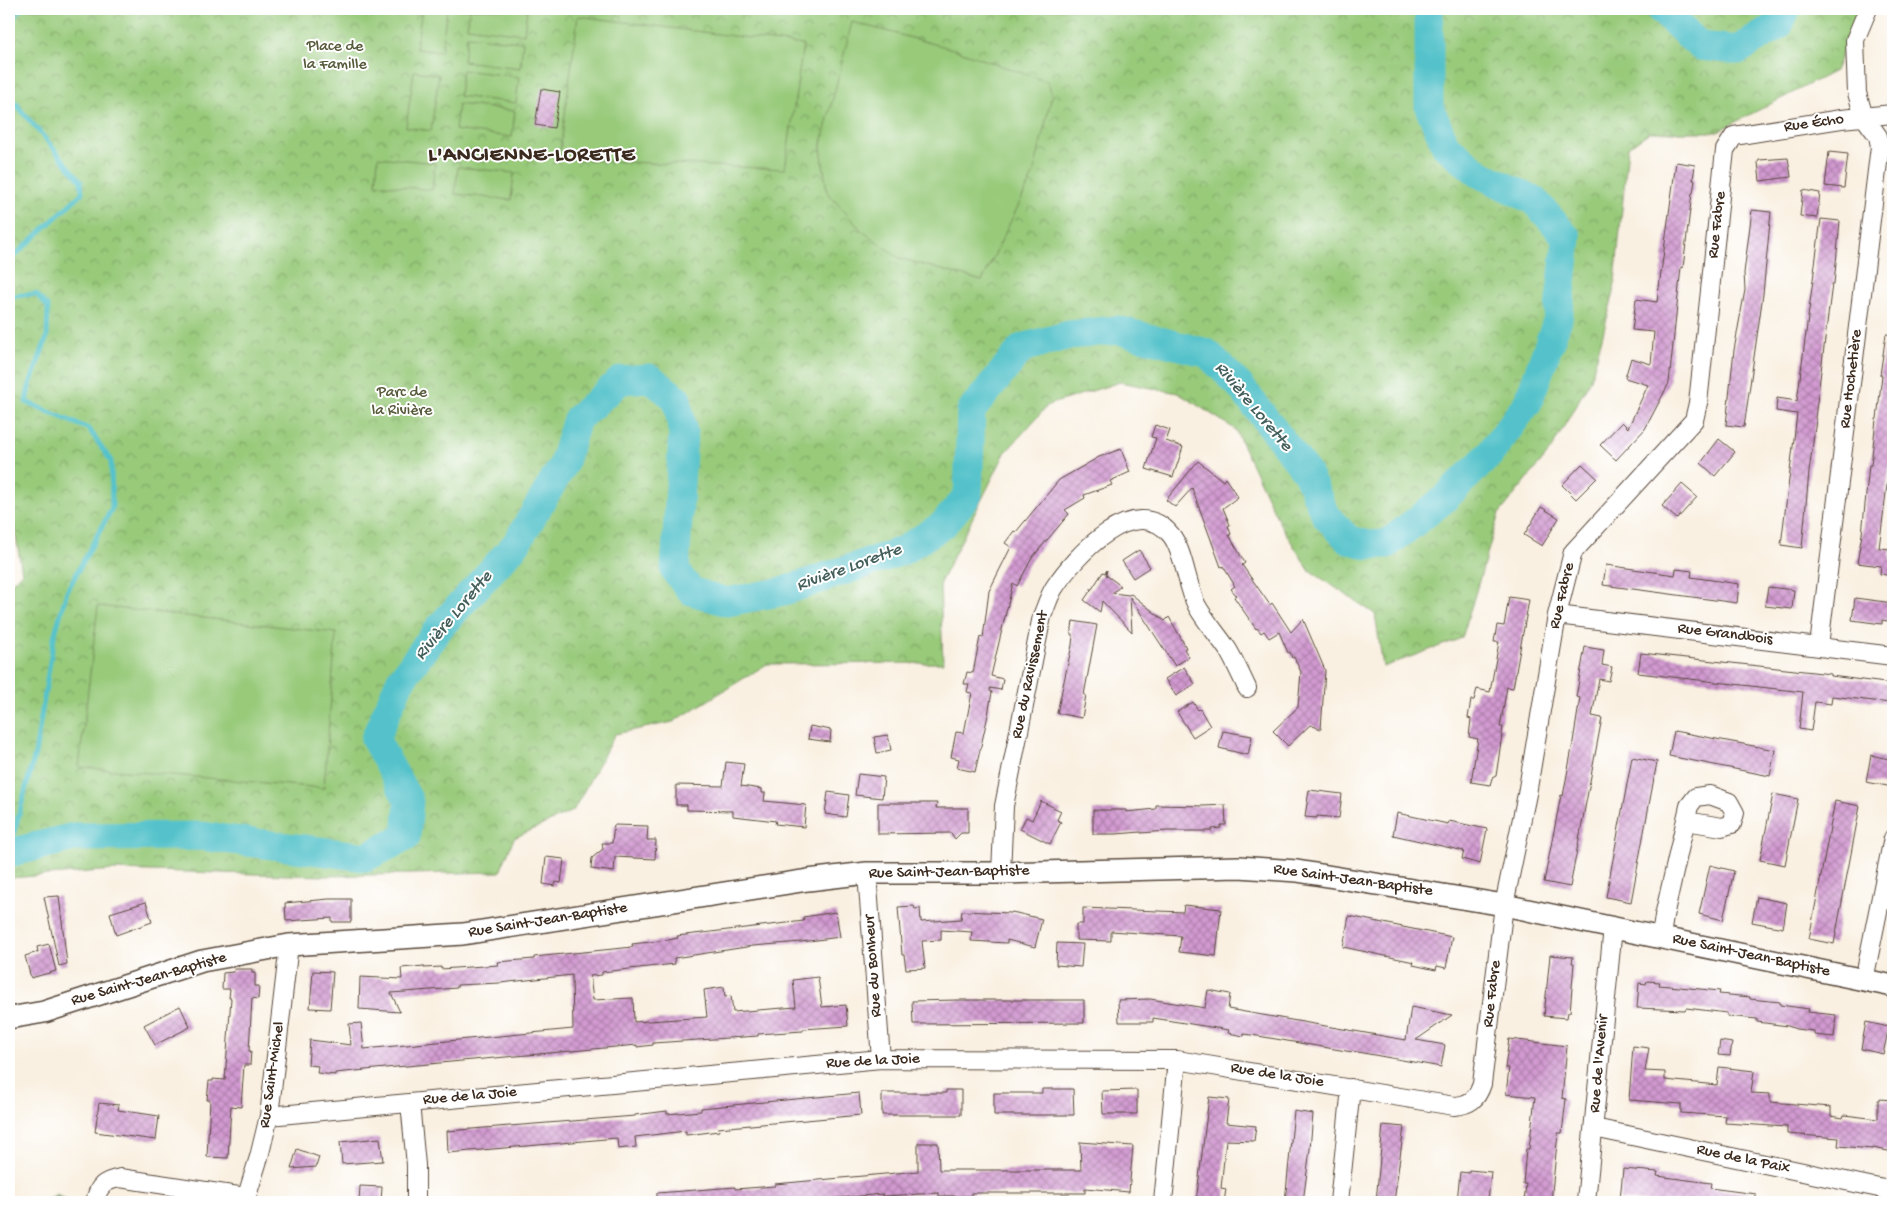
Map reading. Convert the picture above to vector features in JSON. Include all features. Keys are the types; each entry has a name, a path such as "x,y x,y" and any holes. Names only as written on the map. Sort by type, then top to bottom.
{"street":[{"name":"Rue Hochetière","path":"1819,646 1879,152 1878,136 1864,117 1857,93 1855,40 1868,9"},
{"name":"Rue Écho","path":"1734,136 1893,114"},
{"name":"Rue Fabre","path":"1474,1099 1478,1095 1482,1084 1504,904 1527,794 1557,615 1573,552 1694,420 1698,403 1725,150 1734,136"},
{"name":"Rue du Ravissement","path":"1002,873 1004,806 1042,616 1053,590 1067,570 1088,547 1114,529 1132,520 1147,520 1160,525 1172,535 1197,606 1228,651 1247,688"},
{"name":"Rue Grandbois","path":"1557,615 1893,656"},
{"path":"1661,937 1686,821"},
{"path":"1864,980 1893,846"},
{"name":"Rue Saint-Jean-Baptiste","path":"9,1018 44,1012 202,961 289,945 463,934 808,880 867,874 1002,873 1239,867 1297,871 1504,904 1893,986"},
{"name":"Rue du Bonheur","path":"867,874 881,1059"},
{"name":"Rue de l'Avenir","path":"1586,1202 1613,927"},
{"name":"Rue Saint-Michel","path":"245,1200 259,1157 269,1116 289,945"},
{"name":"Rue de la Joie","path":"269,1116 881,1059 1178,1060 1454,1106 1466,1105 1474,1099"},
{"path":"1163,1202 1178,1060"},
{"path":"1339,1202 1351,1088"},
{"path":"410,1103 416,1165 416,1202"},
{"name":"Rue de la Paix","path":"1594,1128 1893,1191"},
{"path":"95,1202 96,1193 101,1184 108,1180 120,1178 245,1200"}],"green space":[{"name":"Parc de la Rivière","path":"9,9 1860,9 1835,71 1716,132 1650,132 1628,147 1614,292 1591,379 1550,451 1499,514 1462,638 1383,667 1375,614 1309,570 1280,524 1235,429 1178,393 1120,382 1048,405 1005,453 940,583 943,663 767,664 673,722 615,734 573,811 514,838 500,872 325,876 115,870 9,878 9,585 22,573 9,494"},
{"path":"422,9 447,9 441,52 416,49"},
{"path":"470,9 527,9 524,34 467,27"},
{"path":"578,16 803,45 785,169 559,159"},
{"path":"852,22 953,49 1048,82 1052,95 1033,175 982,281 899,258 861,230 827,192 821,146"},
{"path":"467,36 523,42 520,68 463,61"},
{"path":"462,70 519,77 516,103 459,96"},
{"path":"414,71 439,75 431,131 406,127"},
{"path":"458,104 515,111 512,137 455,130"},
{"path":"378,157 435,163 432,190 376,184"},
{"path":"458,167 514,173 511,200 455,194"},
{"path":"98,606 336,633 324,788 79,767"},
{"path":"57,1194 68,1202 43,1202"}],"building":[{"path":"541,89 560,92 554,128 535,125"},
{"path":"1829,152 1848,154 1844,188 1825,186"},
{"path":"1788,158 1791,177 1760,181 1759,160"},
{"path":"1676,162 1695,165 1693,180 1695,180 1683,268 1681,267 1669,383 1645,429 1616,460 1600,445 1622,422 1628,428 1648,385 1625,378 1631,358 1651,364 1654,332 1632,330 1636,299 1657,302"},
{"path":"1803,190 1820,193 1817,218 1800,216"},
{"path":"1752,210 1771,212 1763,294 1744,427 1726,425 1734,350 1745,290 1744,273"},
{"path":"1821,219 1840,221 1834,284 1832,284 1815,418 1802,548 1781,545 1797,414 1776,411 1777,398 1797,401"},
{"path":"1886,334 1893,335 1893,438 1879,548 1891,549 1890,560 1893,560 1893,576 1880,574 1881,566 1857,563 1869,465 1871,465 1877,419 1882,375 1880,375"},
{"path":"1155,425 1170,430 1166,441 1183,447 1173,477 1146,469 1156,438 1151,437"},
{"path":"1719,439 1735,452 1715,476 1701,463"},
{"path":"1121,449 1130,472 1110,481 1112,485 1084,495 1085,498 1065,510 1069,514 1032,558 1017,586 1013,583 991,676 1003,679 1001,690 990,688 992,692 988,715 975,772 957,768 959,759 951,757 956,732 964,733 972,693 967,692 969,684 964,684 967,672 973,673 980,637 983,638 989,591 1011,547 1005,543 1059,480 1099,457"},
{"path":"1198,461 1223,481 1225,478 1238,497 1223,508 1230,525 1228,526 1231,534 1229,535 1245,563 1242,565 1270,605 1272,603 1291,632 1303,619 1325,670 1321,729 1310,725 1288,746 1273,731 1298,707 1301,672 1294,657 1292,658 1290,652 1288,653 1279,632 1269,638 1264,631 1261,633 1256,629 1234,597 1236,595 1231,589 1235,586 1223,566 1221,567 1192,488 1175,507 1166,500"},
{"path":"1582,464 1597,478 1576,499 1562,485"},
{"path":"1682,484 1697,497 1677,519 1662,506"},
{"path":"1541,507 1559,518 1542,546 1524,535"},
{"path":"1139,550 1150,567 1133,578 1122,561"},
{"path":"1606,565 1675,575 1676,569 1692,571 1691,577 1739,584 1737,603 1603,585"},
{"path":"1107,570 1106,575 1121,586 1112,593 1131,594 1165,621 1169,617 1189,657 1175,666 1130,597 1132,632 1102,601 1100,612 1084,600 1103,572 1105,573"},
{"path":"1768,587 1794,590 1792,609 1765,606"},
{"path":"1509,597 1529,600 1513,688 1507,687 1500,727 1503,727 1496,776 1492,778 1490,785 1471,782 1478,739 1469,737 1471,719 1468,718 1471,700 1474,700 1477,689 1490,692 1499,642 1494,642 1497,625 1504,626"},
{"path":"1855,598 1893,603 1893,622 1882,620 1882,624 1852,620"},
{"path":"1073,621 1097,625 1084,695 1086,695 1082,718 1057,713 1072,645"},
{"path":"1585,647 1604,650 1602,665 1612,667 1609,681 1599,679 1592,716 1602,718 1570,887 1544,882 1572,748 1580,698 1576,697"},
{"path":"1641,653 1831,674 1831,676 1893,684 1890,703 1832,696 1831,704 1815,702 1811,731 1799,729 1803,692 1638,673"},
{"path":"1184,667 1195,684 1176,696 1165,679"},
{"path":"1193,702 1198,710 1200,709 1210,726 1193,737 1177,712"},
{"path":"810,726 831,730 830,742 808,739"},
{"path":"1223,731 1252,736 1248,755 1219,748"},
{"path":"1674,731 1775,750 1770,776 1669,756"},
{"path":"888,735 891,750 877,753 874,737"},
{"path":"1871,755 1893,760 1893,787 1866,782"},
{"path":"1632,757 1657,762 1631,902 1606,897"},
{"path":"726,762 744,764 741,786 762,789 762,793 765,793 764,801 806,805 804,827 775,824 776,821 733,816 733,811 687,810 687,805 676,805 676,785 723,786"},
{"path":"858,774 884,777 882,798 855,795"},
{"path":"1309,790 1342,794 1339,818 1305,817"},
{"path":"828,792 849,795 846,817 825,814"},
{"path":"1773,794 1798,799 1785,865 1760,860"},
{"path":"1041,801 1061,811 1057,820 1061,822 1050,844 1020,829 1026,817 1032,820"},
{"path":"1835,801 1860,806 1834,944 1809,939"},
{"path":"878,803 937,803 936,808 968,808 968,833 961,833 955,839 951,833 878,834"},
{"path":"1156,805 1225,805 1226,825 1221,825 1221,828 1212,829 1212,831 1093,834 1093,810 1126,810 1126,812 1156,809"},
{"path":"1397,813 1448,824 1449,821 1487,829 1480,864 1462,859 1464,851 1393,835"},
{"path":"614,825 648,826 647,840 656,840 655,859 615,857 614,872 591,869 592,858 603,849 602,843 612,843"},
{"path":"546,857 564,859 561,883 556,882 555,886 543,884"},
{"path":"1710,865 1734,871 1723,920 1699,914"},
{"path":"59,896 67,964 59,966 44,897"},
{"path":"1757,897 1787,903 1783,928 1752,922"},
{"path":"351,899 351,922 332,922 332,918 286,921 285,903"},
{"path":"146,902 152,922 116,935 110,913"},
{"path":"1184,905 1221,909 1216,956 1179,952 1181,936 1111,931 1111,941 1076,940 1076,924 1083,924 1083,908 1183,912"},
{"path":"914,906 915,909 920,908 921,922 961,919 962,911 1012,912 1042,919 1035,947 1007,940 1007,943 971,941 972,932 941,930 941,940 922,941 925,968 906,969 904,955 902,955 898,907"},
{"path":"836,912 840,937 753,946 674,958 675,964 602,972 602,975 590,976 593,1000 633,998 634,1022 707,1017 704,990 724,987 725,997 731,996 733,1012 796,1007 793,980 818,977 822,1007 846,1005 848,1026 758,1034 758,1036 653,1043 653,1045 637,1047 637,1045 396,1067 335,1073 335,1075 317,1073 318,1066 308,1065 310,1040 351,1045 349,1024 361,1023 364,1049 573,1029 572,975 500,983 457,985 457,988 391,993 400,1012 359,1009 360,977 402,979 401,968 424,966 424,968 441,967 441,969 498,965 497,962 534,959 534,957 633,947 632,944 668,940 678,938 677,936 804,921 803,917"},
{"path":"1349,916 1452,937 1446,968 1437,966 1436,970 1413,965 1414,962 1343,947"},
{"path":"1057,943 1083,944 1081,967 1056,965"},
{"path":"49,944 56,971 31,978 25,956 38,952 37,947"},
{"path":"1550,955 1573,957 1570,1012 1568,1012 1567,1018 1544,1016"},
{"path":"234,969 252,969 252,973 255,973 255,986 259,986 258,999 252,998 250,1065 244,1065 241,1107 231,1106 228,1158 207,1157 209,1081 213,1081 213,1079 225,1080 231,998 229,998 230,989 222,989 223,973 233,972"},
{"path":"313,971 333,972 330,1009 310,1008"},
{"path":"1647,981 1660,982 1659,985 1720,991 1719,994 1780,1002 1780,1005 1809,1009 1808,1012 1836,1015 1834,1037 1814,1035 1814,1031 1757,1022 1757,1019 1727,1016 1727,1013 1686,1008 1685,1010 1637,1008 1639,983 1646,984"},
{"path":"1208,990 1230,994 1228,1009 1406,1040 1411,1007 1452,1015 1416,1040 1445,1045 1441,1067 1258,1036 1244,1034 1244,1036 1228,1033 1229,1030 1153,1018 1153,1022 1119,1022 1118,1000 1150,999 1205,1008"},
{"path":"1084,1000 1084,1023 913,1024 912,1001"},
{"path":"180,1006 190,1027 155,1045 144,1025"},
{"path":"1866,1022 1889,1027 1883,1054 1861,1049"},
{"path":"1509,1039 1567,1046 1562,1098 1566,1099 1562,1133 1558,1133 1551,1202 1524,1202 1526,1184 1523,1184 1526,1149 1529,1149 1535,1097 1506,1094 1509,1068 1505,1068"},
{"path":"1720,1041 1732,1043 1730,1056 1718,1055"},
{"path":"1633,1046 1649,1048 1645,1071 1665,1072 1665,1080 1717,1085 1719,1067 1754,1071 1751,1093 1770,1094 1770,1102 1831,1107 1831,1116 1843,1118 1844,1115 1878,1119 1878,1099 1893,1100 1893,1152 1873,1148 1838,1146 1839,1138 1787,1134 1787,1127 1725,1123 1726,1116 1681,1113 1681,1104 1629,1100"},
{"path":"1042,1089 1073,1089 1074,1115 994,1115 994,1093 1042,1093"},
{"path":"946,1090 961,1090 961,1115 882,1115 882,1093 946,1093"},
{"path":"1137,1090 1137,1114 1103,1114 1102,1091"},
{"path":"859,1093 861,1115 718,1128 719,1131 686,1135 686,1131 635,1137 636,1147 618,1149 617,1138 448,1153 447,1131 635,1116 667,1111 667,1114 701,1111 701,1108"},
{"path":"1209,1097 1229,1099 1226,1123 1256,1126 1254,1141 1226,1140 1221,1188 1226,1189 1224,1202 1196,1202"},
{"path":"99,1103 119,1105 118,1110 159,1116 156,1140 95,1132"},
{"path":"1294,1111 1313,1114 1310,1149 1303,1202 1285,1202"},
{"path":"1383,1125 1404,1127 1394,1202 1376,1202"},
{"path":"380,1138 383,1161 342,1164 340,1142"},
{"path":"1080,1142 1133,1146 1129,1192 1085,1188 1085,1193 971,1193 971,1196 939,1196 939,1193 883,1196 883,1194 818,1200 818,1202 657,1202 657,1193 775,1186 775,1184 918,1171 918,1143 938,1143 939,1170 1081,1170"},
{"path":"297,1149 319,1157 316,1167 291,1169"},
{"path":"1623,1169 1658,1172 1657,1176 1711,1183 1710,1188 1756,1194 1756,1202 1646,1202 1620,1200"},
{"path":"1469,1170 1491,1172 1488,1202 1457,1202 1460,1172 1469,1173"},
{"path":"360,1186 382,1187 381,1202 359,1202"}],"waterway":[{"path":"9,25 17,12 22,9"},
{"name":"Rivière Lorette","path":"9,853 74,837 201,836 366,857 406,837 409,801 375,739 400,681 440,627 516,544 563,465 577,419 621,380 650,378 677,399 683,434 675,571 691,591 727,602 784,591 902,551 943,525 968,495 971,411 1022,348 1069,335 1117,330 1207,353 1240,386 1307,473 1326,516 1348,539 1367,545 1387,544 1442,501 1489,455 1528,402 1558,319 1567,238 1535,201 1480,174 1446,146 1429,107 1429,9"},
{"name":"Rivière Lorette","path":"1660,9 1700,46 1738,50 1779,25 1786,9"},
{"path":"9,96 81,181 82,193 9,261"},
{"path":"9,109 18,105"},
{"path":"9,296 36,294 48,307 47,337 29,387 26,402 89,429 111,461 112,508 67,591 54,637 35,754 9,851"}],"district":[{"name":"L'ANCIENNE-LORETTE","path":"532,156"}],"park label":[{"name":"Place de la Famille","path":"335,56"}]}
